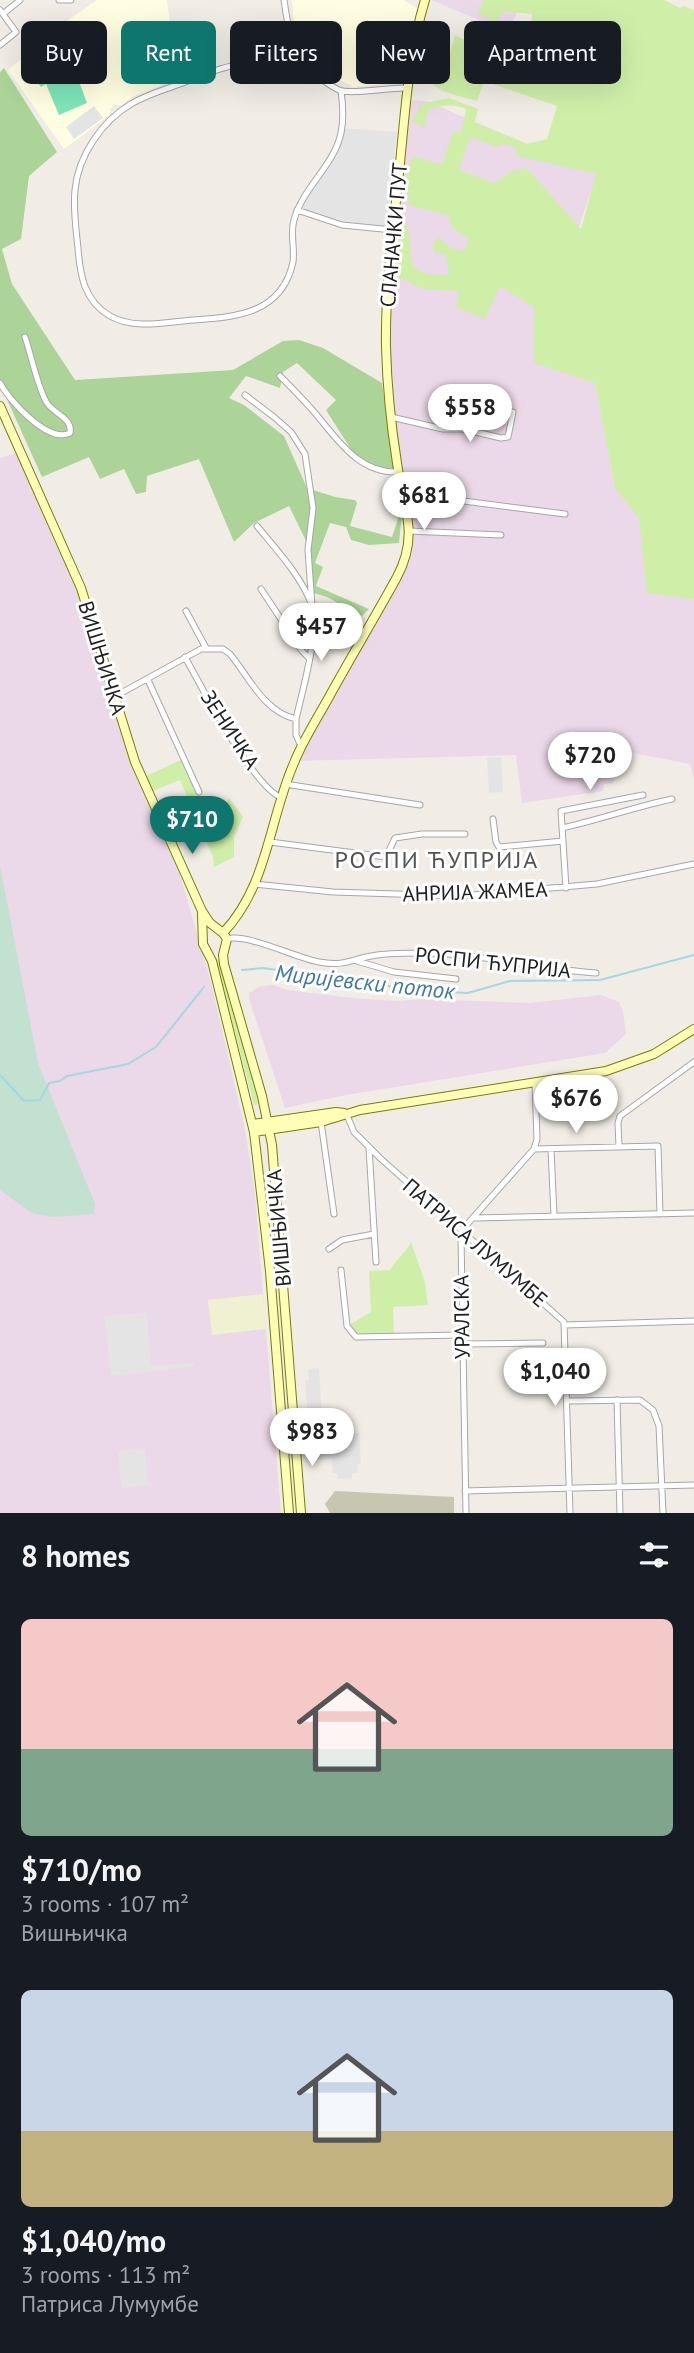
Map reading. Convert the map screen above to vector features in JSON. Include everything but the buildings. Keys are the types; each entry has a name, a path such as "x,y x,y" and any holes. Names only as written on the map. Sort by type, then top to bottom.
{"street":[{"path":"0,45 16,32 1,12 20,0"},
{"path":"59,0 71,0"},
{"path":"285,0 288,21"},
{"name":"СЛАНАЧКИ ПУТ","path":"222,934 235,918 265,860 285,784 301,746 403,566 409,531 391,417 386,341 393,230 407,88 425,0"},
{"path":"230,66 130,104 107,124 88,150 79,170 75,189 79,262 83,284 91,298 106,314 137,324 242,316 271,300 282,288 292,266 292,229 297,211 306,191 338,144 343,120 341,91"},
{"path":"329,84 341,91 407,88"},
{"path":"297,211 342,225 393,230"},
{"path":"0,383 11,400 32,420 61,435 70,433 69,422 46,401 25,337"},
{"path":"280,376 304,400 348,453 365,464 398,472"},
{"path":"245,395 292,432 305,454 313,508 307,550 314,631 296,719 296,734 301,746"},
{"name":"ВИШЊИЧКА","path":"0,406 86,601 139,772 202,911 222,934 223,959 228,981 269,1126 301,1513"},
{"path":"391,417 501,438 508,437 513,412"},
{"path":"405,499 425,496 565,514"},
{"path":"257,526 291,569 312,606"},
{"path":"409,531 501,535"},
{"path":"261,589 308,657"},
{"path":"186,611 206,648"},
{"path":"114,697 206,648 228,651 270,705 282,715 296,719"},
{"name":"ЗЕНИЧКА","path":"185,657 239,749 272,791 281,797"},
{"path":"148,680 199,792"},
{"path":"285,784 420,805"},
{"path":"566,888 560,814 565,809 618,801 643,794"},
{"path":"562,828 605,818 621,810 672,799"},
{"path":"493,819 496,842 502,848 563,841"},
{"path":"270,842 386,857 395,838 418,834 465,834"},
{"name":"АНРИЈА ЖАМЕА","path":"254,884 333,892 431,896 566,888 609,882 694,863"},
{"name":"ВИШЊИЧКА","path":"202,911 203,944 212,961 254,1128 270,1271 289,1513"},
{"path":"203,937 210,930 222,934"},
{"name":"РОСПИ ЋУПРИЈА","path":"222,934 327,964 339,965 378,955 433,954 556,970 596,972"},
{"path":"206,950 216,954 224,949"},
{"path":"357,961 394,972 456,979"},
{"path":"254,1128 321,1122 346,1113 595,1073 654,1054 694,1029"},
{"path":"619,1147 620,1116 694,1062"},
{"path":"462,1230 534,1149 537,1139 535,1083"},
{"path":"269,1126 336,1112 346,1113"},
{"name":"ПАТРИСА ЛУМУМБЕ","path":"346,1113 348,1123 369,1148 565,1325 570,1513"},
{"path":"321,1122 334,1214"},
{"path":"534,1149 658,1146 660,1214"},
{"path":"369,1148 376,1262"},
{"path":"551,1149 554,1216"},
{"path":"473,1218 694,1213"},
{"name":"УРАЛСКА","path":"462,1230 466,1513"},
{"path":"329,1250 342,1240 374,1234"},
{"path":"341,1270 347,1326 356,1337 462,1335"},
{"path":"565,1325 694,1321"},
{"name":"ПАТРИСА ЛУМУМБЕ","path":"462,1344 543,1343"},
{"path":"617,1400 620,1513"},
{"path":"568,1401 645,1402 656,1416 659,1426 663,1513"},
{"path":"465,1491 694,1485"}],"shaded area":[{"path":"97,0 167,0 170,21 121,21 121,84 161,84 121,105 115,105 110,109 111,114 64,149 8,70 21,59 21,84 107,84 107,21 67,21"},
{"path":"292,0 403,0 417,8 414,21 356,21 356,84 388,84 354,87 342,81 342,21 294,21"},
{"path":"431,0 523,0 513,21 482,21"},
{"path":"406,100 426,101 597,174 566,264 595,383 615,488 694,521 694,780 690,764 628,752 617,765 613,783 604,784 603,791 522,803 516,755 294,761 397,577 410,535 398,472 386,315"},
{"path":"94,106 103,118 74,139 66,127"},
{"path":"342,128 397,132 387,225 383,229 354,226 297,210 327,163"},
{"path":"17,453 55,543 73,576 113,697 177,865 210,978 245,1129 255,1194 281,1513 0,1513 0,458"},
{"path":"501,757 503,792 489,793 487,758"},
{"path":"0,866 38,1063 95,1204 94,1214 52,1217 32,1213 0,1190"},
{"path":"274,985 287,990 397,1001 423,999 530,1003 601,995 619,1002 626,1034 605,1053 346,1095 285,1108 249,999 249,993 261,986"},
{"path":"263,1294 266,1329 212,1335 208,1300"},
{"path":"147,1313 151,1366 194,1363 194,1367 111,1376 104,1316"},
{"path":"319,1368 323,1431 353,1429 354,1433 359,1433 361,1464 357,1464 358,1473 352,1473 352,1478 338,1479 337,1473 333,1473 332,1459 318,1460 317,1456 311,1456 313,1431 309,1431 305,1380 309,1380 308,1369"},
{"path":"145,1448 148,1485 121,1488 118,1451"},
{"path":"335,1491 454,1497 454,1513 330,1513 325,1504"}],"green space":[{"path":"484,0 664,0 680,8 683,6 694,10 694,599 647,593 639,518 615,488 595,383 534,363 534,307 500,286 485,319 456,307 459,291 423,289 389,273 394,224 404,219 410,241 411,259 420,271 449,275 446,254 434,252 433,244 438,237 452,249 464,251 469,239 456,231 449,222 450,216 409,205 406,172 413,156 442,165 453,131 461,133 466,109 448,106 429,109 424,128 412,121 421,104 449,98 478,109 475,122 526,144 547,139 557,106 493,84 621,84 621,21 532,21 532,14 504,11 496,21 490,21 488,17 477,14","holes":["470,137 497,147 503,144 515,147 517,156 596,174 581,229 527,168 514,170 495,183 459,170"]},
{"path":"455,35 464,40 464,84 483,84 477,101 458,96 433,84 450,84 450,53"},
{"path":"4,68 57,152 29,176 21,239 2,249 12,284 75,380 233,370 283,341 299,340 323,348 382,383 394,472 357,459 326,410 336,400 297,363 283,372 280,388 246,376 229,398 244,405 284,436 307,488 355,500 357,503 350,526 392,537 402,513 399,543 369,545 351,540 346,527 330,523 315,563 323,567 316,586 369,609 362,616 327,597 313,593 310,549 289,506 254,523 234,542 199,459 147,476 146,492 136,494 124,469 100,479 89,457 42,477 0,384 0,72"},
{"path":"46,84 80,84 87,103 59,115"},
{"path":"181,760 199,800 209,809 221,809 220,815 229,798 243,817 234,836 234,857 214,867 213,857 180,780 153,791 146,776"},
{"path":"219,959 259,1104 254,1105 216,960"},
{"path":"411,1242 425,1282 428,1305 393,1307 394,1337 360,1338 347,1326 371,1312 369,1271 390,1270"}],"waterway":[{"name":"Миријевски поток","path":"242,970 263,968 424,991 468,993 510,981 600,980 694,955"},
{"name":"Миријевски поток","path":"0,1075 24,1101 40,1100 49,1083 60,1081 67,1076 128,1064 156,1047 204,987"}],"district":[{"name":"РОСПИ ЋУПРИЈА","path":"437,860"}]}
